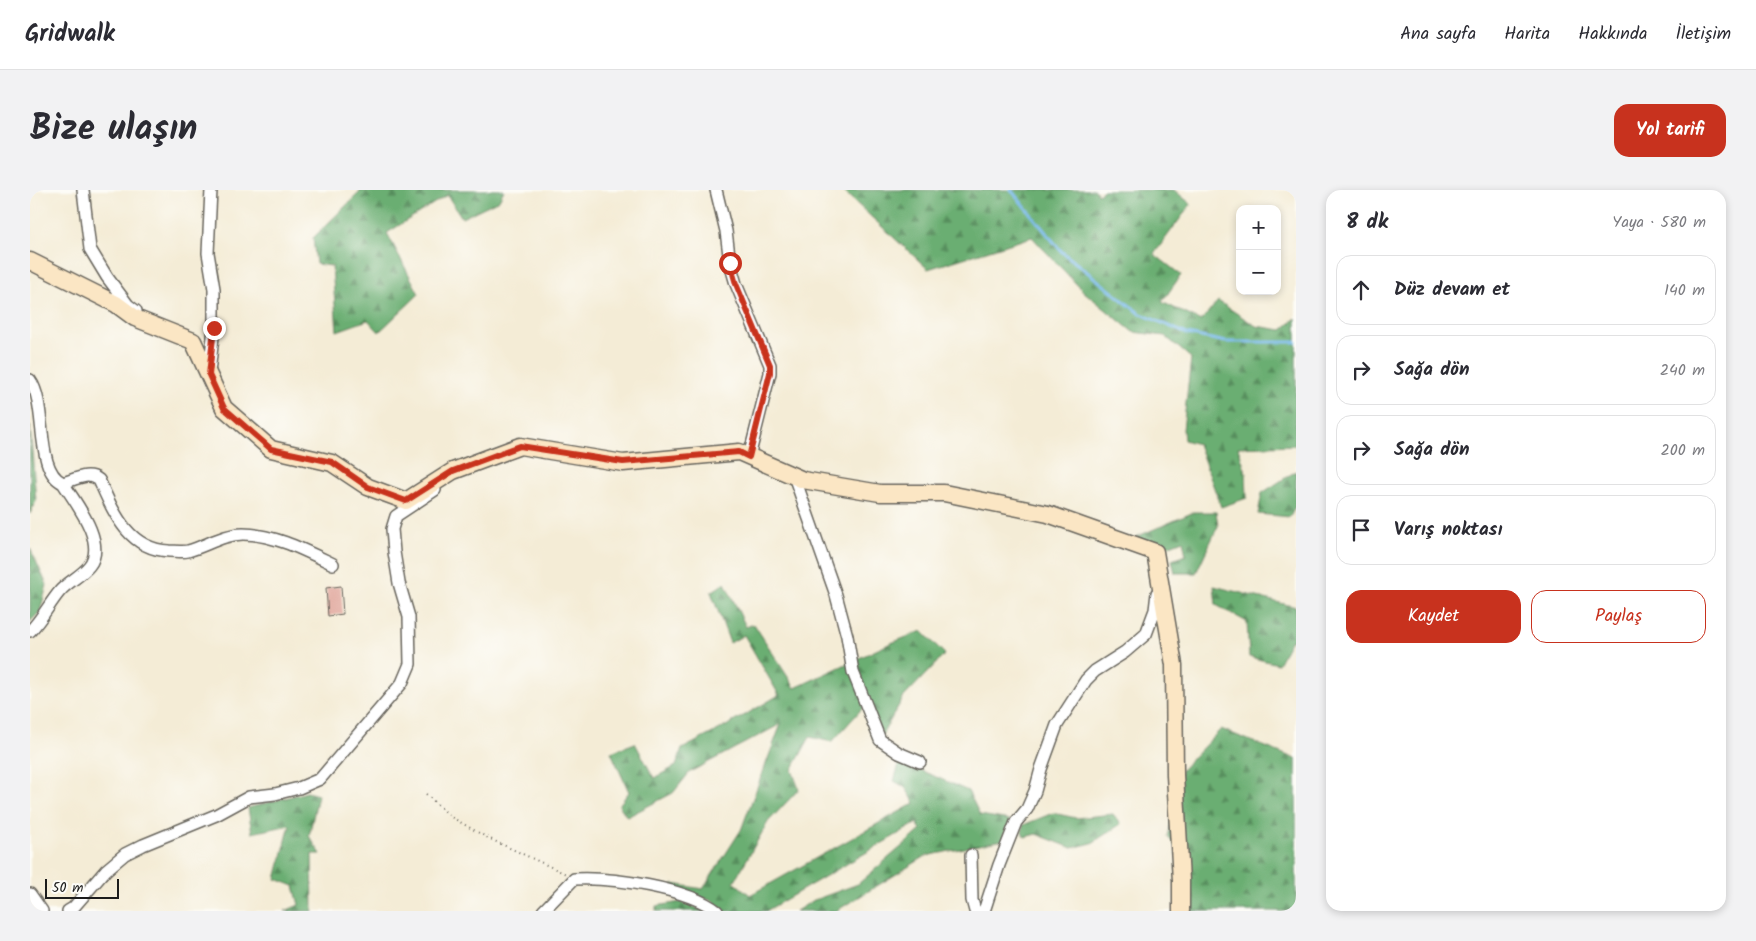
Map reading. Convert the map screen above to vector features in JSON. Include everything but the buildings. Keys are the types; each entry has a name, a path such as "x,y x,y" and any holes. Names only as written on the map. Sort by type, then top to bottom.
{"street":[{"path":"82,190 90,249 106,277 128,304 153,325"},
{"path":"209,375 214,328 214,289 208,252 211,190"},
{"path":"716,190 736,284 770,365 770,373 749,457"},
{"path":"30,261 116,304 135,318 193,341 224,408 271,449 332,462 368,487 406,501 453,471 520,446 623,462 739,452 803,480 880,493 944,493 1048,514 1155,552 1174,666 1175,775 1181,911"},
{"path":"30,380 34,386 40,409 45,458 56,480 63,482 85,475 95,477 119,522 132,536 148,547 162,550 187,551 217,540 242,534 272,538 333,564"},
{"path":"68,911 74,908 106,870 125,854 216,815 249,797 275,794 299,788 320,779 402,683 410,664 410,617 399,583 392,529 396,516 436,490 446,476"},
{"path":"794,476 836,595 847,636 853,672 880,740 898,753 920,762"},
{"path":"30,632 44,616 51,602 61,590 90,565 93,555 95,538 63,482"},
{"path":"984,911 1016,822 1027,809 1035,791 1057,725 1086,680 1095,671 1125,652 1146,634 1155,610 1159,578"},
{"path":"972,856 972,900 975,911"},
{"path":"543,911 574,879 587,878 629,882 683,894 709,905 717,911"},
{"path":"30,894 42,911"}],"path":[{"path":"426,794 451,817 488,838 574,879"}],"green space":[{"path":"360,190 504,190 499,200 462,218 447,195 387,233 419,294 379,332 368,320 337,331 332,266 316,264 313,238"},
{"path":"842,190 1095,190 1098,194 1104,190 1174,190 1191,204 1154,254 1181,275 1162,302 1201,321 1218,301 1256,326 1282,330 1296,318 1296,445 1238,447 1246,473 1247,498 1221,507 1198,444 1184,440 1183,430 1191,358 1165,336 1133,332 1083,291 1032,237 928,269"},
{"path":"30,426 36,501 30,514"},
{"path":"1296,471 1296,505 1290,517 1258,514 1262,493"},
{"path":"1194,512 1216,512 1218,526 1196,573 1175,573 1172,560 1186,555 1183,540 1160,549 1136,537"},
{"path":"30,548 47,585 40,612 30,622"},
{"path":"725,583 746,627 754,624 795,688 891,643 922,631 945,654 903,698 882,735 868,702 832,742 810,737 792,770 799,789 768,822 734,882 750,895 915,803 905,787 894,781 900,761 968,791 980,815 1010,820 1003,840 926,856 836,911 796,911 814,900 858,884 921,830 917,823 766,911 724,911 713,901 671,888 673,884 703,889 741,830 781,724 690,772 673,793 627,817 619,805 629,792 611,752 635,743 654,778 676,766 682,749 779,695 744,635 730,643 711,592"},
{"path":"1214,586 1296,607 1296,641 1291,640 1278,664 1249,657 1247,622 1216,605"},
{"path":"1221,729 1296,759 1296,911 1189,911 1186,859 1168,837 1181,770"},
{"path":"307,792 318,795 309,836 321,854 312,854 313,911 285,911 299,905 294,886 276,879 290,825 252,833 248,808"},
{"path":"1053,813 1076,818 1113,814 1121,824 1092,843 1072,848 1036,834 1025,837 1022,833 1023,825"},
{"path":"681,902 705,911 656,911 656,906"}],"waterway":[{"path":"1011,190 1062,252 1139,313 1187,334 1226,342 1296,342"}],"route":[{"path":"214,328 209,375 224,408 271,449 332,462 368,487 406,501 453,471 520,446 623,462 739,452 749,457 770,373 770,365 736,284 730,263"}]}
